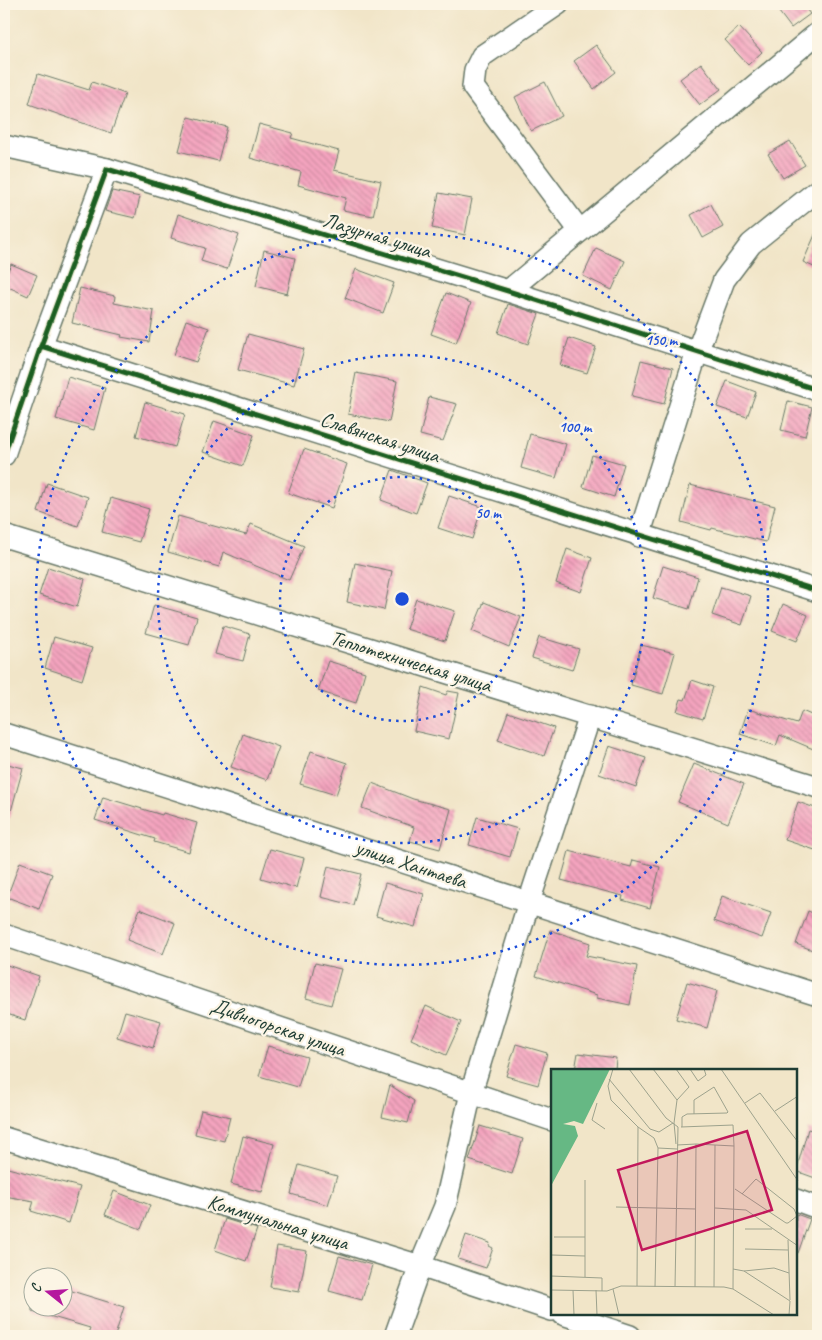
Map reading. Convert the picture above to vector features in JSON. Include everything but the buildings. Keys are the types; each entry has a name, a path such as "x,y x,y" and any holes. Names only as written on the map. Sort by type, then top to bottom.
{"street":[{"path":"558,4 482,56 475,70 473,87 580,231"},
{"path":"508,291 818,33"},
{"name":"Лазурная улица","path":"4,146 107,169 508,291 818,390"},
{"path":"4,454 41,346 107,169"},
{"path":"639,536 697,352 724,280 752,244 818,190"},
{"name":"Славянская улица","path":"41,346 818,591"},
{"name":"Теплотехническая улица","path":"4,536 818,787"},
{"path":"395,1336 420,1266 445,1206 471,1093 529,902 590,716"},
{"name":"улица Хантаева","path":"4,734 818,995"},
{"name":"Дивногорская улица","path":"4,935 551,1120"},
{"name":"Коммунальная улица","path":"4,1138 420,1266 551,1310"},
{"path":"797,1200 818,1208"},
{"path":"566,1315 630,1336"}],"cycle path":[{"path":"41,346 107,169 508,291 818,390"},
{"path":"4,455 41,346 818,591"}]}
